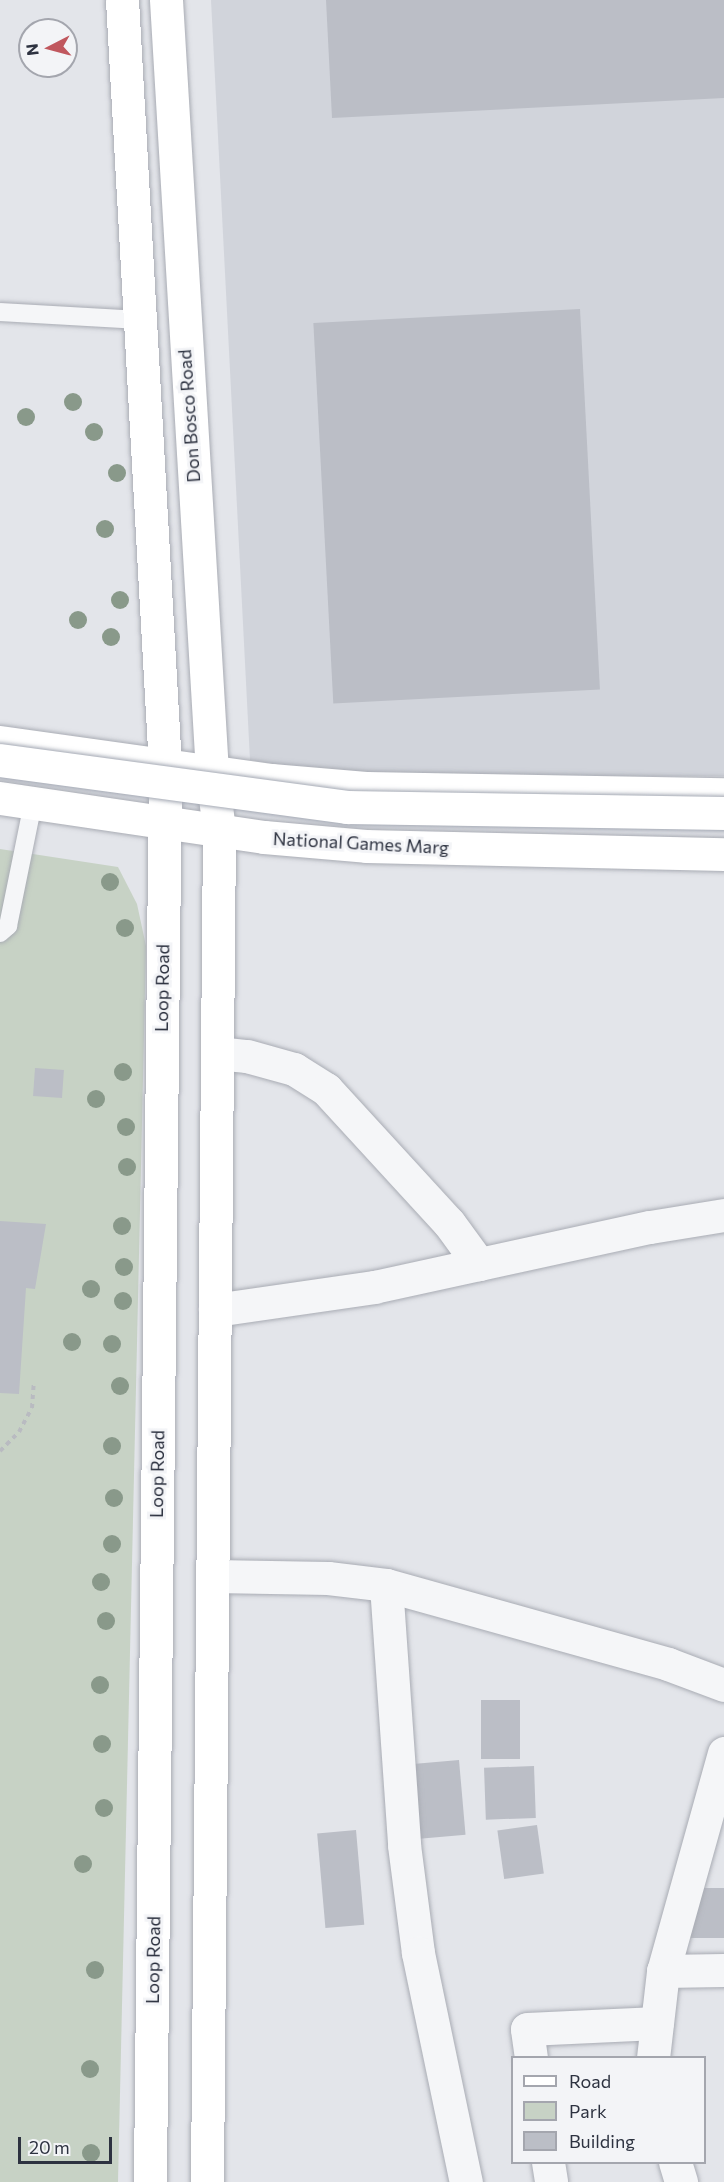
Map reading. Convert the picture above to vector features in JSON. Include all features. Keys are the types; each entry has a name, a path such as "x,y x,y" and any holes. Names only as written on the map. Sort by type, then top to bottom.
{"main road":[{"path":"122,0 165,766"},
{"name":"Don Bosco Road","path":"166,0 212,772 219,831"},
{"path":"0,742 165,766 366,789 724,794"},
{"path":"0,760 347,807 724,813"},
{"name":"Loop Road","path":"150,2182 165,766"},
{"path":"0,780 371,827 724,835"},
{"path":"366,789 366,846"},
{"name":"National Games Marg","path":"0,798 219,831 366,846 724,854"},
{"path":"207,2182 219,831"}],"street":[{"path":"217,1053 247,1056 294,1069 326,1089 448,1222 479,1264"},
{"path":"215,1310 374,1287 650,1227 724,1215"},
{"path":"213,1576 328,1578 386,1585 679,1668 724,1685"},
{"path":"386,1585 404,1845 418,1953 465,2182"},
{"path":"653,2056 663,1971 721,1770"},
{"path":"663,1971 724,1970"},
{"path":"531,2056 527,2029 657,2023"},
{"path":"548,2164 551,2182"},
{"path":"675,2164 681,2182"}],"lane":[{"path":"0,312 140,320"},
{"path":"0,933 8,926 33,803"}],"path":[{"path":"0,1451 19,1432 33,1408 34,1381"}],"shaded area":[{"path":"211,0 724,0 724,776 358,777 250,760"}],"green space":[{"path":"0,849 118,867 137,904 146,946 118,2182 0,2182"}],"building":[{"path":"326,0 724,0 724,98 332,118"},
{"path":"580,309 600,689 333,703 313,323"},
{"path":"35,1068 64,1070 62,1098 33,1096"},
{"path":"0,1221 46,1224 35,1289 26,1288 19,1394 0,1393"},
{"path":"481,1700 520,1700 520,1759 481,1759"},
{"path":"459,1760 466,1835 420,1839 413,1764"},
{"path":"534,1766 536,1818 486,1820 484,1768"},
{"path":"537,1825 544,1874 504,1879 497,1831"},
{"path":"356,1830 364,1925 325,1928 317,1833"},
{"path":"689,1888 724,1888 724,1938 689,1938"}]}
